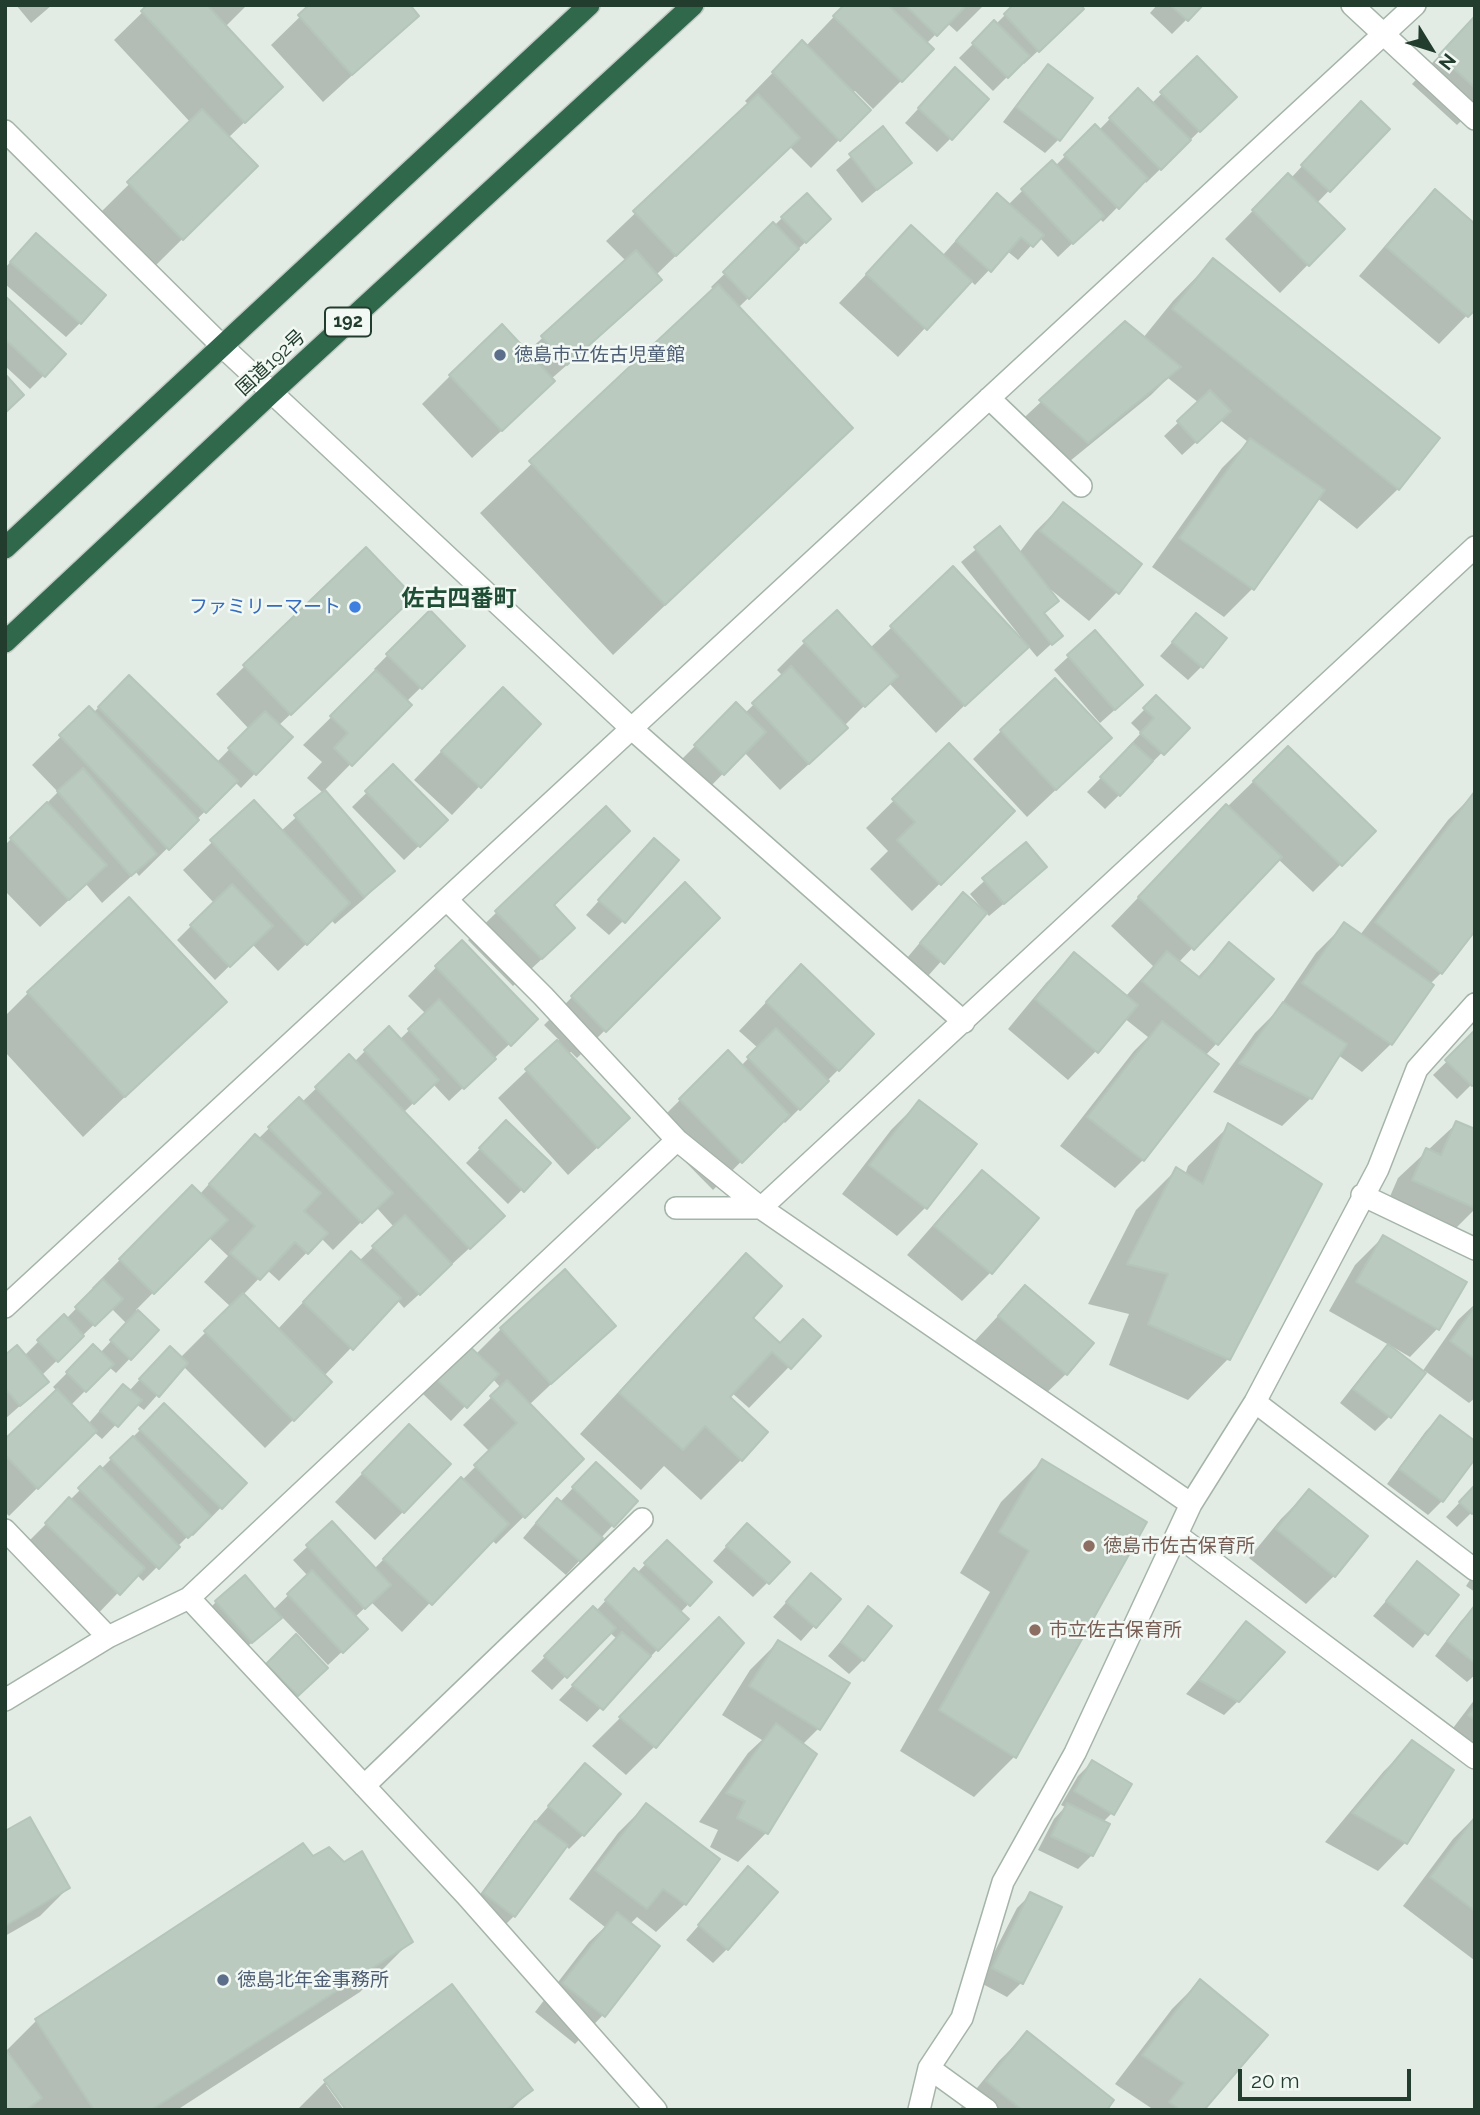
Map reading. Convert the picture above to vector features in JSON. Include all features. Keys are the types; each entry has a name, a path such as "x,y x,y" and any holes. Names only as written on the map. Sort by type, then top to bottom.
{"highway":[{"path":"5,548 589,5"},
{"name":"国道192号","path":"5,642 693,5"}],"street":[{"path":"1352,5 1475,119"},
{"path":"5,1307 1415,5"},
{"path":"5,131 271,393 632,729 964,1022"},
{"path":"989,398 1081,486"},
{"path":"676,1208 761,1208 1475,547"},
{"path":"447,900 543,996 677,1140 761,1208 1191,1504"},
{"path":"919,2110 929,2068 962,2018 1003,1882 1075,1753 1191,1504 1255,1402 1378,1169 1417,1069 1475,1004"},
{"path":"5,1700 107,1637 189,1598 677,1140"},
{"path":"1362,1195 1475,1249"},
{"path":"1255,1402 1475,1570"},
{"path":"364,1786 642,1519"},
{"path":"5,1530 107,1637"},
{"path":"1177,1535 1475,1758"},
{"path":"189,1598 466,1895 656,2110"},
{"path":"929,2068 987,2110"}],"building":[{"path":"147,5 207,5 283,87 245,123 141,11"},
{"path":"309,5 410,5 419,16 352,75 298,15"},
{"path":"844,5 888,5 934,49 902,82 833,16"},
{"path":"905,5 961,5 964,8 937,36"},
{"path":"1013,5 1081,5 1084,9 1039,52 1004,14"},
{"path":"1170,5 1203,5 1188,21"},
{"path":"1475,16 1475,88 1439,55"},
{"path":"994,20 1030,56 1008,78 972,43"},
{"path":"802,40 871,110 840,141 772,72"},
{"path":"1197,56 1237,97 1200,132 1160,92"},
{"path":"1048,64 1093,98 1060,141 1016,107"},
{"path":"955,67 989,99 952,140 918,108"},
{"path":"1138,88 1191,140 1161,170 1109,118"},
{"path":"758,94 800,138 676,256 633,211"},
{"path":"1361,101 1390,129 1330,192 1301,165"},
{"path":"202,109 258,166 183,240 127,182"},
{"path":"1095,124 1148,178 1119,209 1064,155"},
{"path":"883,126 912,163 877,190 849,154"},
{"path":"1052,160 1104,216 1073,244 1021,189"},
{"path":"1288,173 1345,229 1309,266 1252,210"},
{"path":"1435,189 1475,224 1475,310 1468,317 1386,247"},
{"path":"807,193 831,219 806,243 781,217"},
{"path":"997,193 1044,235 1033,247 1021,237 991,272 956,241"},
{"path":"773,222 799,249 749,299 723,272"},
{"path":"911,225 972,281 927,330 866,274"},
{"path":"36,233 106,295 81,324 10,262"},
{"path":"636,250 662,280 567,365 541,336"},
{"path":"1213,258 1440,438 1399,490 1172,309"},
{"path":"718,284 853,428 665,605 529,461"},
{"path":"5,296 66,354 45,377 5,339"},
{"path":"1125,321 1181,367 1088,443 1039,400"},
{"path":"502,324 555,381 502,431 449,375"},
{"path":"5,374 24,395 5,413"},
{"path":"1210,390 1231,411 1197,443 1177,421"},
{"path":"1250,438 1325,490 1254,590 1179,538"},
{"path":"1063,502 1142,564 1119,594 1040,531"},
{"path":"1000,526 1059,601 1044,613 1063,636 1052,645 974,547"},
{"path":"366,547 414,597 291,715 243,665"},
{"path":"953,566 1029,647 965,706 890,626"},
{"path":"430,610 465,646 422,689 386,654"},
{"path":"837,610 898,676 865,707 803,641"},
{"path":"1196,613 1227,638 1203,668 1172,642"},
{"path":"1095,630 1143,685 1115,710 1067,655"},
{"path":"791,666 848,728 809,764 752,703"},
{"path":"376,670 412,705 352,766 334,748 348,733 330,716"},
{"path":"129,675 238,781 206,813 98,707"},
{"path":"1055,678 1112,738 1056,790 1000,730"},
{"path":"503,687 541,724 481,788 441,751"},
{"path":"1156,695 1190,728 1164,755 1140,733 1154,718 1143,708"},
{"path":"736,702 766,732 724,775 694,745"},
{"path":"89,706 199,820 169,850 59,735"},
{"path":"265,711 293,737 256,775 228,748"},
{"path":"949,743 1015,811 941,885 897,840 915,822 892,799"},
{"path":"1133,743 1153,761 1120,796 1100,777"},
{"path":"1288,746 1376,831 1342,866 1253,781"},
{"path":"393,764 448,820 420,847 365,791"},
{"path":"83,768 157,854 131,876 57,791"},
{"path":"325,790 395,871 364,897 294,815"},
{"path":"1475,791 1475,931 1442,974 1375,922"},
{"path":"254,800 350,903 307,945 210,840"},
{"path":"47,802 107,865 69,900 10,838"},
{"path":"1226,804 1282,857 1194,950 1138,897"},
{"path":"606,806 630,831 554,905 575,928 542,959 495,911"},
{"path":"654,838 679,860 625,923 598,900"},
{"path":"1026,842 1047,867 1004,904 982,878"},
{"path":"685,882 720,918 606,1032 571,996"},
{"path":"232,884 273,926 230,967 190,925"},
{"path":"963,892 987,913 944,964 920,943"},
{"path":"129,897 227,1002 125,1097 27,992"},
{"path":"1344,922 1434,985 1392,1045 1302,983"},
{"path":"462,940 538,1019 511,1046 435,966"},
{"path":"1229,942 1274,979 1218,1045 1142,981 1167,951 1200,978"},
{"path":"1074,952 1138,1005 1098,1053 1035,999"},
{"path":"801,964 874,1034 839,1071 766,1002"},
{"path":"439,999 496,1059 464,1089 408,1029"},
{"path":"1283,1002 1347,1044 1312,1099 1239,1063"},
{"path":"1162,1021 1219,1064 1144,1161 1087,1117"},
{"path":"389,1026 439,1080 414,1104 364,1050"},
{"path":"776,1028 829,1081 800,1110 747,1057"},
{"path":"1474,1031 1475,1084 1472,1086 1445,1060"},
{"path":"557,1040 630,1118 598,1148 525,1069"},
{"path":"728,1050 790,1115 742,1163 679,1099"},
{"path":"349,1054 505,1216 470,1249 315,1087"},
{"path":"299,1097 393,1193 362,1223 268,1127"},
{"path":"919,1100 977,1144 927,1209 869,1165"},
{"path":"506,1120 551,1163 524,1192 479,1148"},
{"path":"1456,1121 1475,1129 1475,1208 1412,1180 1426,1148 1441,1155"},
{"path":"1228,1123 1322,1184 1230,1360 1148,1324 1168,1274 1127,1264 1176,1167 1203,1184"},
{"path":"255,1134 321,1193 304,1211 328,1233 308,1254 295,1242 260,1280 230,1253 255,1226 209,1184"},
{"path":"982,1170 1039,1218 992,1274 934,1226"},
{"path":"192,1185 228,1220 154,1294 119,1259"},
{"path":"405,1215 452,1264 420,1295 372,1246"},
{"path":"1383,1235 1467,1282 1439,1330 1356,1282"},
{"path":"351,1251 401,1298 353,1350 303,1302"},
{"path":"746,1253 782,1286 753,1318 780,1343 803,1319 821,1336 791,1369 772,1352 730,1397 768,1432 742,1461 705,1426 683,1450 619,1393"},
{"path":"565,1269 616,1326 551,1384 500,1328"},
{"path":"103,1279 123,1299 95,1326 75,1307"},
{"path":"1025,1285 1094,1343 1067,1375 998,1316"},
{"path":"243,1293 332,1382 294,1421 204,1331"},
{"path":"1475,1306 1475,1359 1450,1341"},
{"path":"138,1310 159,1330 131,1360 110,1340"},
{"path":"64,1314 84,1336 58,1362 37,1340"},
{"path":"93,1344 114,1364 86,1392 66,1372"},
{"path":"467,1344 499,1374 467,1408 435,1378"},
{"path":"1388,1344 1426,1373 1391,1418 1353,1389"},
{"path":"17,1345 49,1382 20,1406 5,1388 5,1355"},
{"path":"170,1346 188,1363 159,1397 139,1379"},
{"path":"507,1380 584,1459 525,1518 474,1465 517,1423 490,1396"},
{"path":"123,1384 142,1400 118,1427 100,1411"},
{"path":"57,1389 97,1431 38,1489 5,1455 5,1439"},
{"path":"164,1403 247,1483 222,1509 139,1429"},
{"path":"1440,1415 1475,1441 1475,1459 1443,1502 1399,1469"},
{"path":"409,1424 451,1464 404,1513 362,1473"},
{"path":"133,1436 211,1516 188,1538 110,1458"},
{"name":"市立佐古保育所","path":"1042,1459 1147,1522 1016,1758 939,1710 1029,1551 999,1532"},
{"path":"596,1462 638,1501 614,1527 572,1487"},
{"path":"100,1466 180,1547 159,1569 78,1488"},
{"path":"461,1477 509,1524 432,1605 383,1559"},
{"path":"1475,1485 1475,1512 1472,1514 1459,1502"},
{"path":"1309,1489 1368,1536 1335,1577 1276,1529"},
{"path":"69,1497 145,1568 120,1595 45,1523"},
{"path":"557,1498 603,1538 582,1563 536,1523"},
{"path":"332,1521 391,1585 365,1609 306,1545"},
{"path":"747,1523 790,1562 769,1584 726,1546"},
{"path":"667,1540 712,1582 690,1606 644,1563"},
{"path":"1417,1561 1459,1595 1428,1635 1386,1601"},
{"path":"634,1568 689,1619 658,1651 605,1600"},
{"path":"312,1570 368,1629 343,1653 287,1594"},
{"path":"811,1573 841,1599 816,1628 786,1602"},
{"path":"245,1575 282,1618 252,1643 215,1601"},
{"path":"1475,1605 1475,1663 1447,1641"},
{"path":"593,1606 616,1628 567,1678 544,1656"},
{"path":"868,1606 892,1626 864,1661 841,1642"},
{"path":"719,1617 744,1643 656,1748 619,1717"},
{"path":"1246,1621 1285,1652 1239,1702 1199,1680"},
{"path":"622,1632 651,1656 603,1710 572,1685"},
{"path":"296,1634 328,1668 298,1696 266,1664"},
{"path":"778,1640 850,1683 820,1730 749,1686"},
{"path":"1475,1706 1475,1720 1468,1715"},
{"path":"776,1723 817,1754 768,1834 737,1818 745,1801 726,1793"},
{"path":"1412,1740 1454,1770 1407,1844 1352,1813"},
{"path":"1092,1760 1132,1784 1114,1815 1074,1791"},
{"path":"585,1763 621,1794 584,1836 548,1806"},
{"path":"646,1803 720,1859 686,1905 663,1889 647,1909 595,1870"},
{"path":"1067,1803 1110,1824 1093,1856 1051,1836"},
{"path":"30,1817 70,1888 5,1926 5,1831"},
{"path":"1475,1817 1475,1911 1430,1877"},
{"path":"535,1821 568,1845 515,1917 483,1893"},
{"name":"徳島北年金事務所","path":"303,1843 313,1856 329,1847 344,1862 362,1851 413,1942 151,2110 94,2110 35,2019"},
{"path":"748,1866 778,1892 728,1950 698,1925"},
{"path":"1030,1892 1062,1907 1023,1984 992,1968"},
{"path":"617,1912 660,1946 605,2017 562,1983"},
{"path":"1200,1979 1268,2035 1204,2110 1180,2110 1169,2102 1184,2083 1142,2055"},
{"path":"452,1984 533,2090 506,2110 346,2110 324,2080"},
{"path":"1027,2031 1114,2100 1107,2110 1022,2110 986,2081"},
{"path":"6,2050 42,2098 26,2110 5,2110"}],"place":[{"name":"徳島市立佐古児童館","path":"500,355"},
{"name":"ファミリーマート","path":"355,607"},
{"name":"徳島市佐古保育所","path":"1089,1546"},
{"name":"市立佐古保育所","path":"1035,1630"},
{"name":"徳島北年金事務所","path":"223,1980"}],"district":[{"name":"佐古四番町","path":"459,599"}]}
